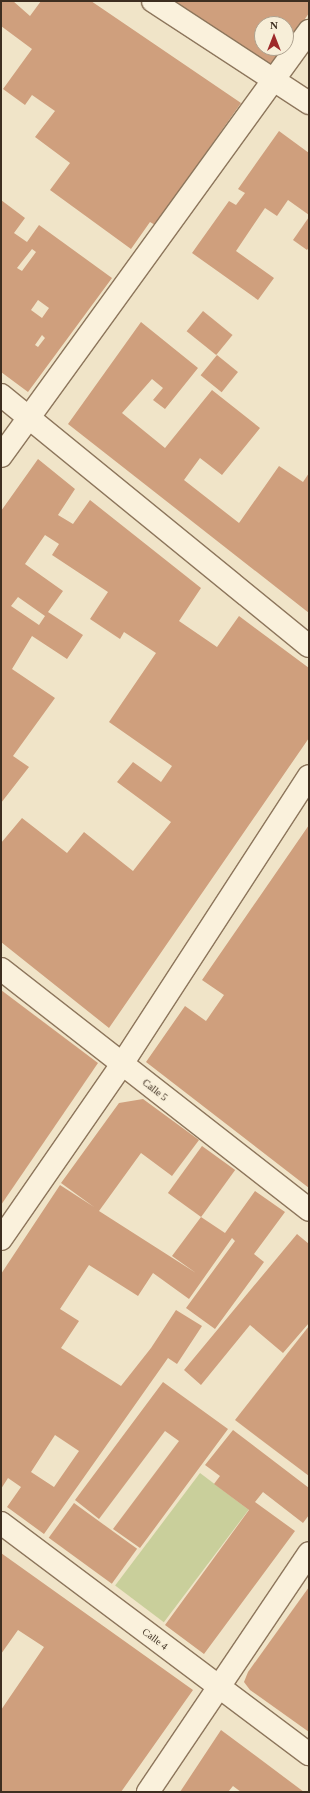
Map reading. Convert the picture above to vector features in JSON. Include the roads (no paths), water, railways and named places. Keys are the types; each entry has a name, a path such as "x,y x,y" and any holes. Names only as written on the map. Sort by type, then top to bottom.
{"street":[{"path":"153,1 309,103"},
{"path":"1,456 29,415 309,31"},
{"path":"1,395 29,415 309,646"},
{"path":"1,1239 122,1064 309,776"},
{"name":"Calle 5","path":"1,970 309,1210"},
{"name":"Calle 4","path":"1,1523 309,1754"},
{"path":"148,1792 309,1553"}]}
